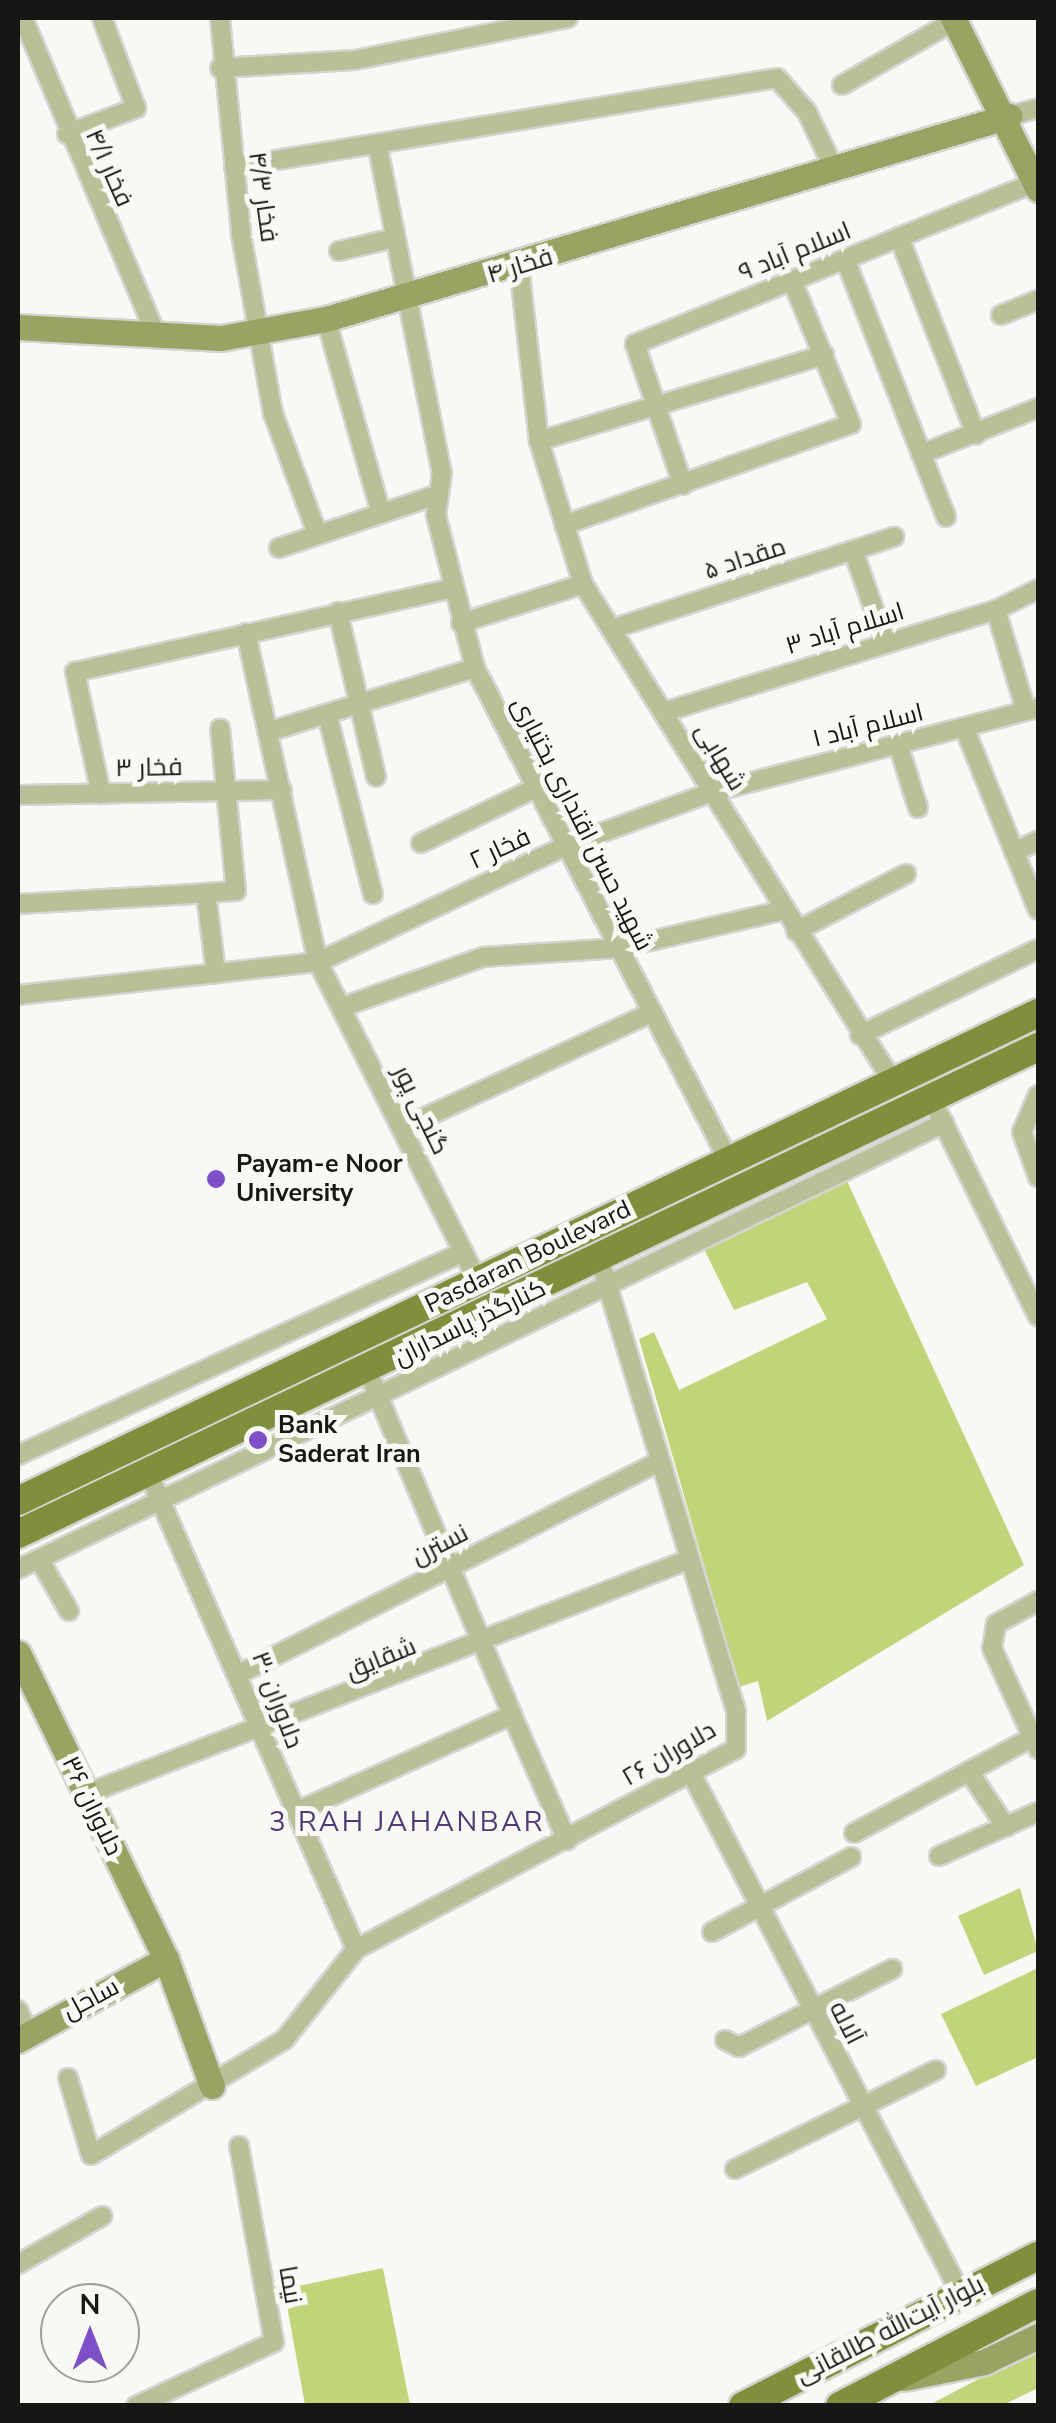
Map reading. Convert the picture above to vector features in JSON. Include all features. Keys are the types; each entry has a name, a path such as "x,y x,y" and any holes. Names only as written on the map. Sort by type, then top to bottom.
{"main road":[{"name":"Pasdaran Boulevard","path":"18,1501 1038,1013"},
{"name":"Pasdaran Boulevard","path":"18,1534 599,1256 938,1110 1038,1046"},
{"name":"بلوار آیت‌الله طالقانی","path":"742,2406 1038,2256"},
{"name":"بلوار آیت‌الله طالقانی","path":"840,2406 1038,2303"}],"street":[{"name":"فخار ۴/۱","path":"23,18 66,134 156,335"},
{"path":"66,134 136,108 102,18"},
{"name":"فخار ۴/۳","path":"220,18 220,68 272,413 318,533"},
{"path":"220,68 355,60 568,18"},
{"path":"842,84 956,20 1009,116 1037,186"},
{"path":"234,166 378,148 777,78 807,112 834,170"},
{"path":"1009,116 1038,108"},
{"name":"فخار ۴","path":"18,327 156,335 260,332 326,319 406,300 1009,116"},
{"name":"شهید حسن اقتداری بختیاری","path":"378,148 452,588 475,668 568,844 649,1014 729,1161"},
{"name":"اسلام آباد ۹","path":"654,407 635,344 899,237 1037,186"},
{"path":"899,237 976,434"},
{"path":"339,251 395,238"},
{"path":"844,259 946,517"},
{"name":"شهابی","path":"519,266 539,441 583,584 860,1035 894,1082"},
{"path":"564,524 852,424 792,280"},
{"path":"1001,314 1038,300"},
{"path":"326,319 381,512"},
{"path":"539,441 824,355"},
{"path":"654,407 683,485"},
{"path":"921,454 1038,410"},
{"path":"279,548 439,494"},
{"name":"مقداد ۵","path":"612,628 894,538"},
{"path":"853,550 885,642"},
{"path":"461,623 583,584"},
{"path":"101,794 75,672 452,588"},
{"name":"اسلام آباد ۳","path":"664,712 996,610 1038,589"},
{"path":"996,610 1032,709"},
{"path":"338,612 376,777"},
{"name":"گنجی پور","path":"246,632 271,730 318,962 478,1281"},
{"path":"271,730 475,668"},
{"name":"اسلام آباد ۱","path":"709,793 1032,709"},
{"path":"327,714 373,894"},
{"path":"964,727 1038,910"},
{"path":"18,904 236,891 230,791 220,730"},
{"path":"898,744 918,808"},
{"path":"421,843 536,788"},
{"name":"فخار ۳","path":"18,796 282,790"},
{"name":"فخار ۲","path":"18,995 318,962 568,844 709,793"},
{"path":"1014,852 1038,841"},
{"path":"796,931 906,874"},
{"path":"206,893 216,974"},
{"path":"342,1007 482,956 620,948 784,910"},
{"path":"860,1035 1038,949"},
{"path":"402,1128 649,1014"},
{"path":"1038,1095 1022,1132 1038,1176"},
{"path":"938,1110 1038,1316"},
{"name":"کنارگذر پاسداران","path":"18,1569 608,1284 938,1110"},
{"path":"18,1455 463,1252"},
{"name":"دلاوران ۲۶","path":"68,2078 91,2155 284,2040 356,1949 736,1748 736,1711 599,1256"},
{"path":"366,1367 454,1566 479,1646 567,1840"},
{"name":"نسترن","path":"241,1672 660,1461"},
{"name":"دلاوران ۳۰","path":"148,1472 241,1672 260,1732 356,1949"},
{"path":"39,1558 70,1611"},
{"name":"شقایق","path":"86,1794 260,1732 690,1559"},
{"path":"854,1833 1036,1743 992,1648 996,1624 1038,1602"},
{"name":"دلاوران ۳۶","path":"18,1654 166,1960 212,2086"},
{"path":"296,1812 512,1715"},
{"name":"آلاله","path":"691,1773 862,2110 961,2294"},
{"path":"970,1773 1006,1827"},
{"path":"939,1856 1038,1812"},
{"path":"712,1932 851,1857"},
{"name":"ساحل","path":"21,2028 166,1960"},
{"path":"726,2040 739,2047 813,2013 892,1969"},
{"path":"735,2169 862,2110 936,2070"},
{"name":"نیما","path":"136,2406 274,2342 240,2146"},
{"path":"18,2264 102,2216"},
{"path":"890,2381 984,2362 1038,2336"}],"green space":[{"path":"847,1181 1024,1565 767,1721 758,1681 739,1687 639,1339 654,1332 679,1390 827,1319 807,1282 734,1310 699,1239"},
{"path":"1020,1888 1038,1951 984,1975 958,1916"},
{"path":"1038,1968 1038,2057 976,2086 941,2014"},
{"path":"383,2268 410,2405 305,2405 284,2289"},
{"path":"1038,2348 1038,2388 1003,2405 927,2406"}],"place":[{"name":"Payam-e Noor University","path":"216,1179"},
{"name":"Bank Saderat Iran","path":"258,1440"}],"district":[{"name":"3 RAH JAHANBAR","path":"407,1822"}]}
